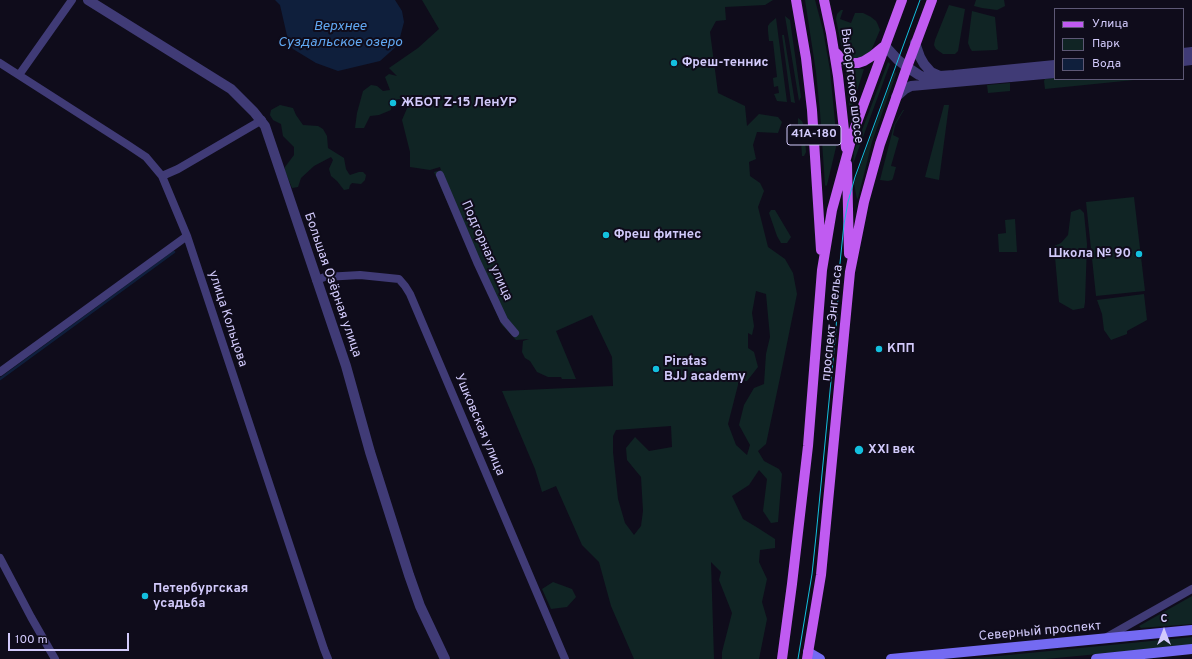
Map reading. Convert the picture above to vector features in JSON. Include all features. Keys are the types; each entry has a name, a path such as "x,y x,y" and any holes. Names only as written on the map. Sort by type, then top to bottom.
{"main road":[{"name":"41А-180","path":"796,0 806,58 812,110 822,270"},
{"name":"Выборгское шоссе","path":"824,0 835,52 843,111 850,272"},
{"name":"проспект Энгельса","path":"785,657 808,446 822,270 832,210 853,133 902,0"},
{"name":"проспект Энгельса","path":"807,655 821,575 850,272 864,202 880,144 906,67 932,0"},
{"path":"835,52 844,61 858,63 872,56 885,46"},
{"name":"Северный проспект","path":"891,659 1192,630"},
{"path":"1096,659 1192,649"},
{"path":"807,655 820,659"}],"street":[{"path":"19,75 72,0"},
{"name":"Большая Озёрная улица","path":"88,0 231,89 262,120 346,366 370,452 416,594 428,625 445,659"},
{"path":"915,43 924,64 932,72 940,76 1054,66"},
{"path":"885,46 906,67 939,84"},
{"name":"улица Кольцова","path":"0,63 146,157 162,176 187,236 328,659"},
{"path":"896,96 911,86 1054,73"},
{"path":"162,176 178,169 262,120"},
{"name":"Подгорная улица","path":"440,175 477,262 504,320 515,333"},
{"path":"0,372 187,236"},
{"name":"Ушковская улица","path":"316,280 325,277 360,275 399,279 405,286 410,294 565,659"},
{"path":"0,558 31,618 55,659"},
{"path":"1104,639 1192,589"}],"green space":[{"name":"Фреш фитнес","path":"422,0 773,0 765,5 725,7 726,20 716,21 710,32 718,93 745,106 747,126 759,114 778,117 782,122 778,133 757,132 753,145 756,159 749,162 750,176 760,183 764,191 758,207 768,247 785,259 793,273 797,294 766,444 758,451 764,461 779,469 782,474 778,522 771,523 763,511 767,479 759,470 749,485 732,496 743,519 775,539 775,548 760,550 759,562 767,579 762,602 767,619 759,659 722,659 722,652 732,613 719,580 721,572 711,562 714,659 634,659 611,606 599,562 582,545 556,486 542,492 535,469 502,391 613,386 612,357 592,315 556,331 576,379 548,377 537,372 522,352 523,341 529,339 516,340 502,325 434,172 441,170 440,167 430,170 410,167 410,152 402,120 408,106 400,99 393,100 391,110 379,115 370,116 364,128 355,128 357,113 363,91 371,85 377,86 383,91 390,90 385,77 389,74 397,76 389,68 418,48 439,29","holes":["756,291 766,294 770,337 766,354 764,384 754,388 744,405 739,425 750,445 747,455 736,445 728,424 739,381 747,381 758,367 754,352 748,348 748,333 752,335 754,326 752,313","671,426 672,447 649,451 635,437 626,448 627,460 641,477 643,511 641,526 634,535 625,523 618,499 613,452 613,436 616,430"]},
{"path":"805,0 815,0 823,30 830,70 837,143 826,186 816,72"},
{"path":"976,0 1004,0 1005,6 997,10 982,8 974,6"},
{"path":"949,5 965,9 958,51 955,54 943,54 936,49 934,45"},
{"path":"843,10 840,19 851,23 855,13 863,13 876,21 878,25 880,30 871,51 861,59 847,58 843,54 836,19 837,14"},
{"path":"972,11 995,17 998,49 972,51 968,43"},
{"path":"785,16 790,20 801,97 799,101"},
{"path":"776,18 787,102 777,101 774,94 779,93 778,86 774,87 773,78 777,77 773,41 769,41 768,26"},
{"path":"782,35 784,35 795,103 791,102"},
{"path":"888,62 890,64 853,164 854,151"},
{"path":"845,68 864,69 850,113"},
{"path":"895,71 896,74 872,142 857,199 854,184 856,177"},
{"path":"1054,78 1054,80 1134,80 1045,89 1045,79"},
{"path":"1010,83 1010,91 988,93 987,85"},
{"path":"280,105 293,108 303,125 318,126 323,129 327,136 328,148 344,158 346,169 349,174 363,172 366,175 365,180 361,184 352,183 349,189 344,190 331,176 329,169 333,160 331,157 314,166 301,178 298,187 292,188 285,171 285,167 294,155 294,147 283,136 281,124 273,120 270,115 271,110"},
{"path":"944,105 949,105 939,180 925,177"},
{"path":"903,110 895,125 893,135 899,138 891,166 896,167 893,178 892,180 888,181 880,180 894,125"},
{"path":"798,118 802,121 804,127 806,152 804,156 802,156 801,140 798,135"},
{"path":"1134,197 1145,291 1096,296 1086,202"},
{"path":"1080,209 1084,213 1087,244 1085,302 1084,308 1073,310 1059,302 1054,246 1061,243 1068,235 1071,212"},
{"path":"771,210 775,210 791,237 787,243 781,243 777,236 769,213"},
{"path":"1015,219 1017,252 999,252 998,234 1006,233 1005,220"},
{"path":"1144,294 1147,320 1127,331 1127,334 1111,340 1104,330 1102,314 1097,300"},
{"path":"553,582 572,589 576,597 567,607 551,609 542,589"},
{"path":"1192,596 1192,624 1141,628 1139,626"},
{"path":"1192,637 1192,645 1046,659 968,659"}],"water":[{"name":"Верхнее Суздальское озеро","path":"275,0 395,0 402,11 404,22 398,45 380,61 338,71 316,63 293,49 288,40 280,5"}],"waterway":[{"path":"0,379 174,252"}],"tram line":[{"path":"798,659 812,574 836,329 840,263 848,202 855,177 920,0"}],"place":[{"name":"Фреш-теннис","path":"674,63"},
{"name":"ЖБОТ Z-15 ЛенУР","path":"393,103"},
{"name":"Фреш фитнес","path":"606,235"},
{"name":"Школа № 90","path":"1139,254"},
{"name":"КПП","path":"879,349"},
{"name":"Piratas BJJ academy","path":"656,369"},
{"name":"XXI век","path":"859,450"},
{"name":"Петербургская усадьба","path":"145,596"}]}
